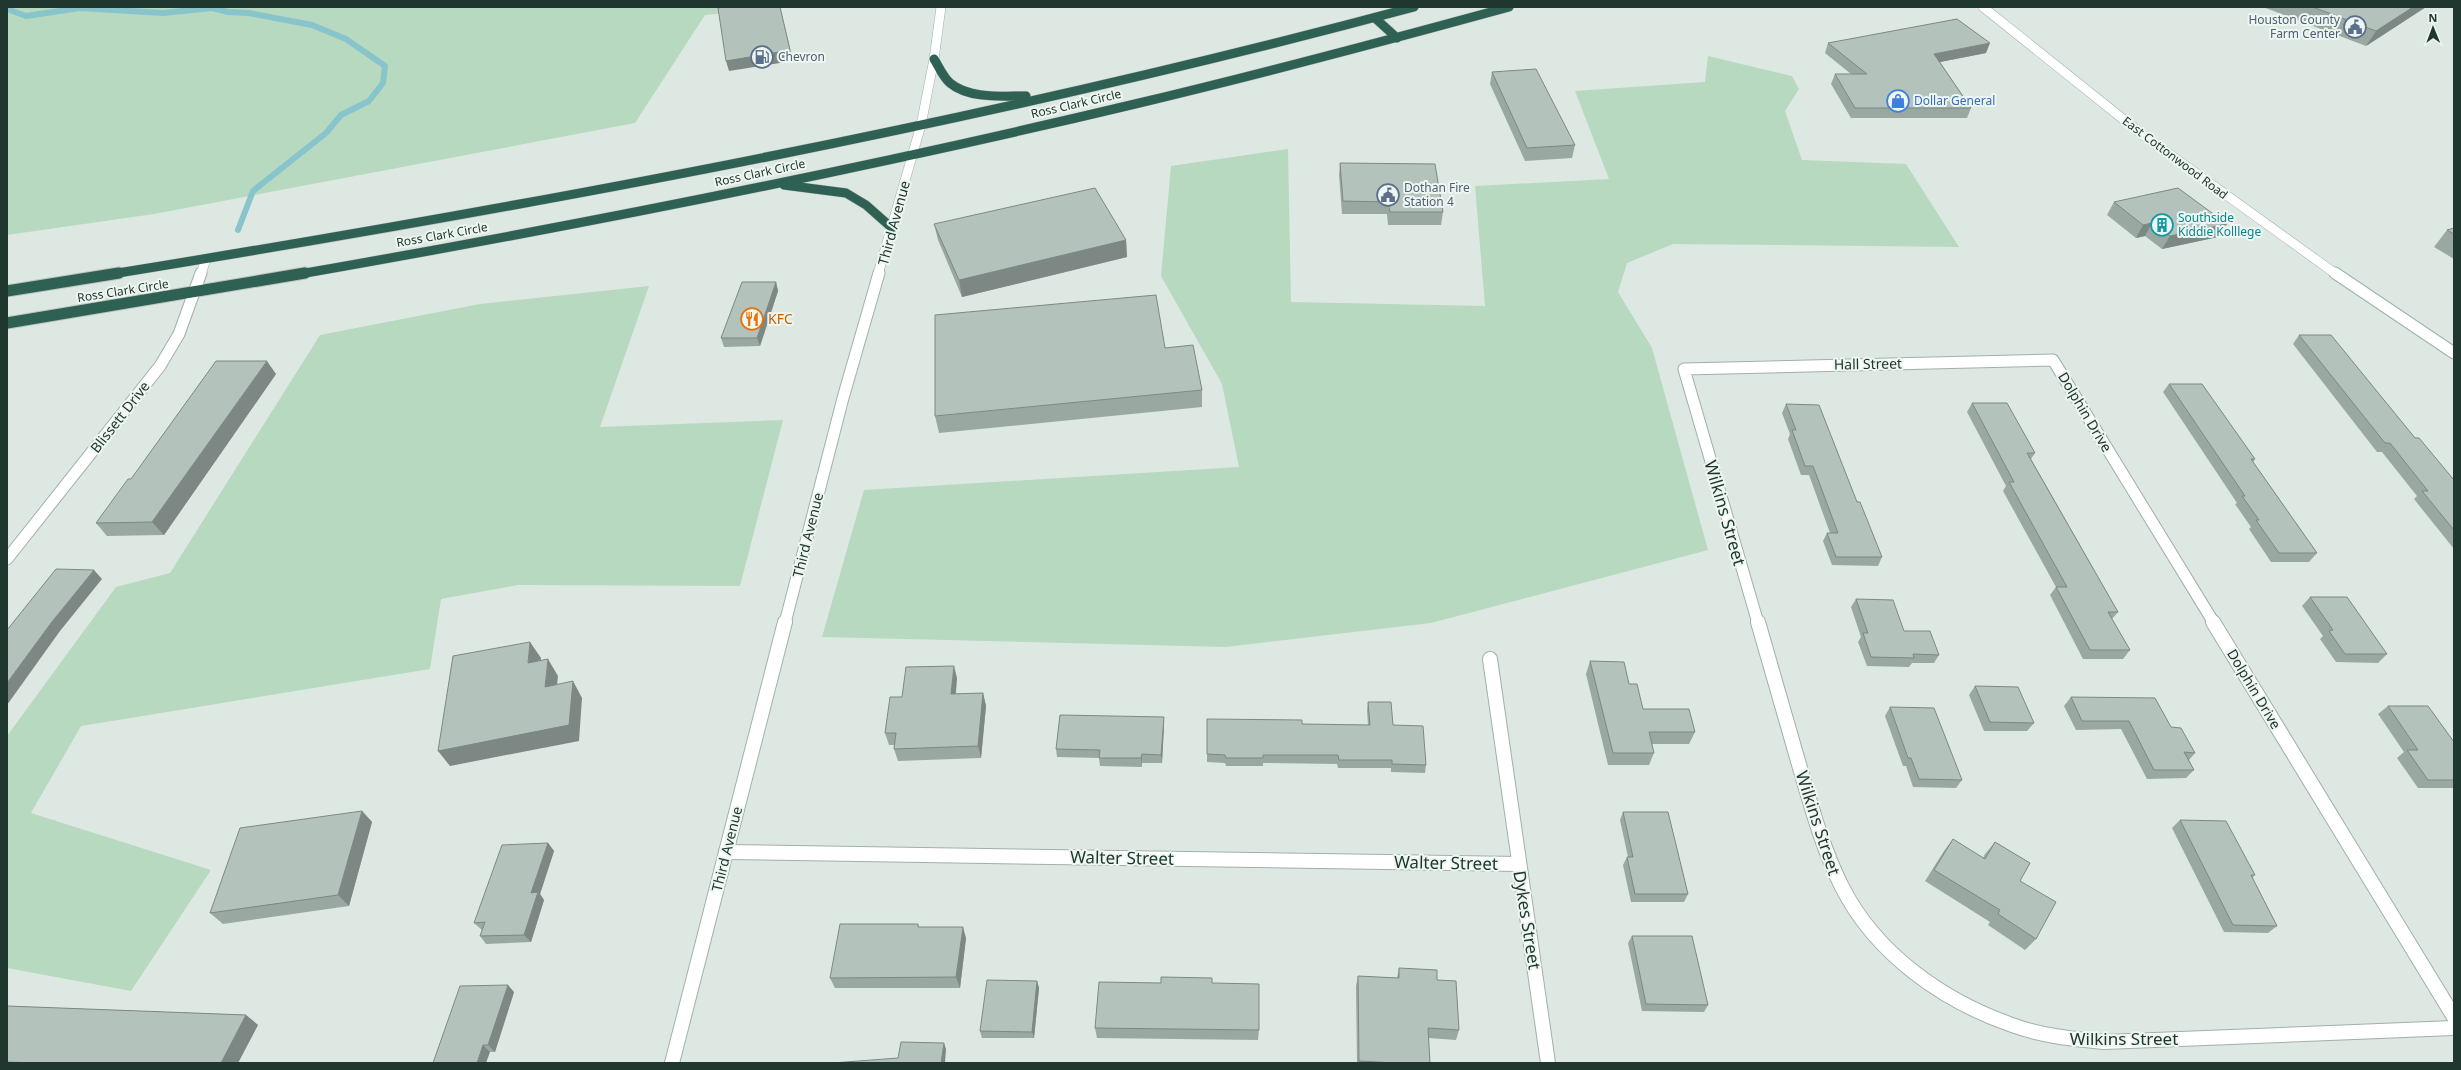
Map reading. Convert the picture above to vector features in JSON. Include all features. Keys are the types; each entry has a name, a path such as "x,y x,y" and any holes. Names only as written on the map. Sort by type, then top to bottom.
{"highway":[{"name":"Ross Clark Circle","path":"7,291 206,259 578,193 922,125 1375,18 1414,7"},
{"name":"Ross Clark Circle","path":"7,323 194,293 571,225 773,184 913,154 1240,78 1397,38 1509,7"},
{"path":"1375,18 1397,38"},
{"path":"934,59 950,83 971,92 1002,96 1052,95"},
{"path":"773,184 846,193 866,205 892,228"}],"street":[{"name":"Third Avenue","path":"672,1063 843,398 922,125 934,59 941,7"},
{"name":"East Cottonwood Road","path":"1983,7 2085,90 2199,177 2306,254 2454,353"},
{"name":"Blissett Drive","path":"7,559 160,366 179,334 206,259"},
{"name":"Hall Street","path":"1684,369 2053,360"},
{"name":"Dolphin Drive","path":"2053,360 2454,1018"},
{"name":"Wilkins Street","path":"1684,369 1823,846 1833,874 1849,902 1870,930 1895,957 1925,981 1958,1003 1994,1020 2031,1032 2068,1040 2104,1042 2454,1028"},
{"name":"Dykes Street","path":"1490,659 1518,864 1548,1063"},
{"name":"Walter Street","path":"726,852 1518,864"}],"green space":[{"path":"7,7 785,7 705,15 635,123 154,214 7,235"},
{"path":"1708,56 1792,76 1799,89 1785,111 1802,160 1906,164 1959,247 1673,244 1627,263 1618,292 1652,348 1708,550 1431,623 1226,647 822,637 864,490 1239,467 1222,384 1161,276 1171,166 1288,149 1291,302 1485,306 1475,186 1609,179 1575,91 1705,82"},
{"path":"649,286 600,427 783,420 740,586 518,585 441,599 430,669 81,726 31,813 211,870 131,991 7,968 7,736 116,587 170,573 320,335 480,304"}],"building":[{"path":"780,7 790,50 726,61 718,8"},
{"path":"2313,7 2413,7 2376,31"},
{"path":"1957,19 1990,43 1934,54 1971,108 1855,108 1835,74 1867,74 1828,43"},
{"path":"1536,69 1575,145 1527,148 1492,72"},
{"name":"Dothan Fire Station 4","path":"1340,163 1435,164 1443,212 1390,212 1388,202 1343,201"},
{"path":"1095,188 1126,240 959,280 934,224"},
{"path":"2178,188 2227,224 2170,236 2152,223 2143,225 2114,202 2123,200"},
{"path":"2454,228 2454,234 2447,230"},
{"name":"KFC","path":"742,282 776,282 757,338 721,338"},
{"path":"1156,295 1165,348 1193,345 1202,390 935,416 935,315"},
{"path":"2299,335 2331,335 2415,438 2419,438 2454,480 2454,530 2422,491 2428,491 2390,443 2385,443"},
{"path":"216,361 267,361 152,522 96,523 128,479 131,479"},
{"path":"2169,384 2202,384 2255,459 2251,459 2317,553 2279,553 2256,520 2259,520 2242,496 2245,496"},
{"path":"1972,403 2007,403 2035,453 2027,453 2118,612 2108,612 2130,650 2090,650 2056,587 2067,587 2009,482 2014,482"},
{"path":"1786,404 1819,405 1857,502 1860,502 1882,557 1836,557 1827,533 1838,533 1813,466 1805,466 1792,430 1796,430"},
{"path":"56,569 94,570 51,623 7,683 7,630"},
{"path":"2310,597 2347,597 2387,654 2345,654 2329,631 2333,630"},
{"path":"1856,599 1893,600 1904,631 1930,631 1939,655 1913,654 1914,658 1871,657 1863,633 1868,633"},
{"path":"530,642 528,663 548,659 545,687 573,681 569,725 438,751 453,656"},
{"path":"1590,661 1624,662 1629,684 1637,684 1643,709 1689,709 1695,732 1649,732 1654,753 1613,753"},
{"path":"954,666 951,694 983,693 978,746 894,749 896,733 885,733 890,697 902,697 906,667"},
{"path":"1975,686 2018,687 2034,723 1990,722"},
{"path":"2071,697 2155,698 2171,727 2181,728 2195,753 2184,752 2194,770 2154,770 2129,721 2082,721"},
{"path":"1368,702 1391,702 1393,725 1423,726 1426,765 1392,764 1392,760 1339,760 1338,755 1263,755 1263,758 1226,758 1225,755 1207,754 1207,719 1302,720 1302,724 1370,725"},
{"path":"2388,706 2428,706 2454,742 2454,780 2428,780 2407,750 2418,750"},
{"path":"1890,707 1934,708 1962,780 1919,779 1911,758 1908,758"},
{"path":"1060,715 1164,717 1161,755 1142,754 1141,758 1099,758 1100,750 1056,749"},
{"path":"362,811 338,895 210,913 240,828"},
{"path":"1623,812 1668,812 1688,894 1635,894 1627,857 1633,857"},
{"path":"2180,820 2226,821 2255,875 2251,875 2277,926 2233,925"},
{"path":"1953,839 1985,859 1995,842 2030,863 2020,881 2056,902 2036,939 1998,914 2000,910 1934,870"},
{"path":"548,843 531,893 538,892 524,935 480,936 485,922 474,923 502,845"},
{"path":"840,924 918,924 918,927 963,927 956,977 830,978"},
{"path":"1632,936 1692,936 1708,1005 1646,1004"},
{"path":"1399,968 1437,970 1437,980 1456,981 1459,1030 1428,1028 1430,1063 1359,1061 1358,976 1399,978"},
{"path":"1161,977 1212,978 1212,983 1259,984 1259,1030 1095,1028 1099,982 1161,983"},
{"path":"987,980 1037,981 1032,1032 980,1031"},
{"path":"508,985 488,1045 483,1045 477,1063 433,1063 460,986"},
{"path":"7,1006 246,1015 221,1063 7,1062"},
{"path":"901,1042 944,1043 941,1063 832,1063 898,1058"}],"waterway":[{"path":"7,9 26,16 80,8 163,13 212,8 228,12 249,13 312,25 346,39 385,66 383,83 369,101 341,115 326,133 253,191 238,230"}],"place":[{"name":"Houston County Farm Center","path":"2355,27"},
{"name":"Chevron","path":"762,57"},
{"name":"Dollar General","path":"1898,101"},
{"name":"Dothan Fire Station 4","path":"1388,195"},
{"name":"Southside Kiddie Kolllege","path":"2162,225"},
{"name":"KFC","path":"752,319"}]}
